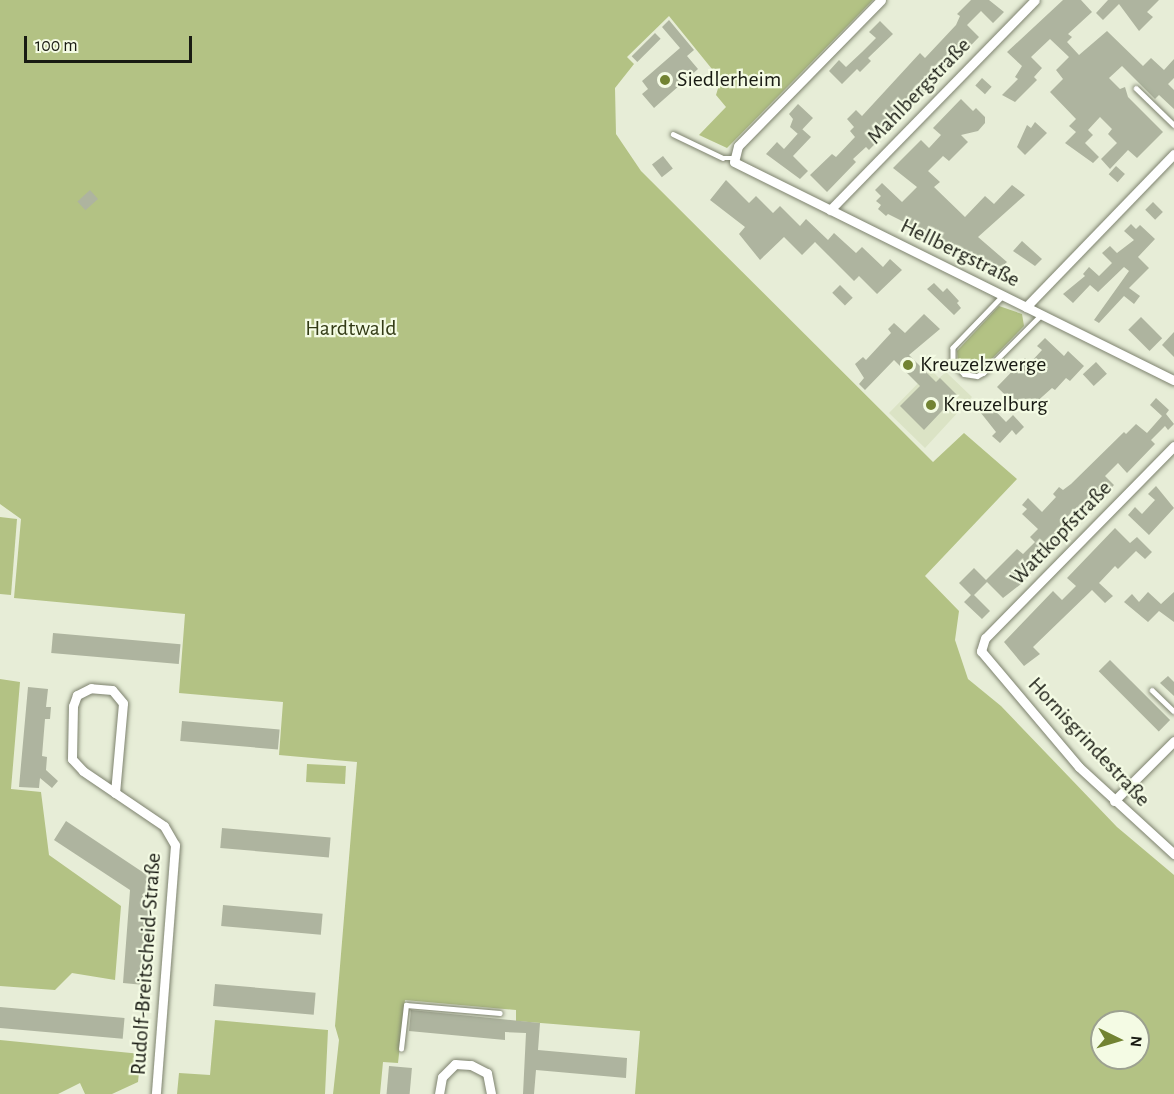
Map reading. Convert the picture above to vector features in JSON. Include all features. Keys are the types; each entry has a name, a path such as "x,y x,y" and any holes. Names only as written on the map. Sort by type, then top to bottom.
{"street":[{"path":"732,158 738,146 881,0"},
{"name":"Mahlbergstraße","path":"830,210 1035,0"},
{"path":"1026,307 1174,154"},
{"name":"Hellbergstraße","path":"732,158 741,166 1174,380"},
{"name":"Wattkopfstraße","path":"979,652 985,638 1174,446"},
{"name":"Hornisgrindestraße","path":"979,652 1047,731 1114,801 1174,854"},
{"name":"Rudolf-Breitscheid-Straße","path":"115,793 123,703 112,690 91,688 77,695 73,706 72,759 115,793 164,826 175,845 156,1094"},
{"path":"1114,801 1174,741"},
{"path":"439,1094 442,1077 455,1064 471,1065 487,1073 491,1094"}],"lane":[{"path":"1136,88 1174,125"},
{"path":"674,134 723,158 732,158"},
{"path":"1003,296 953,348 953,362 964,374 983,373 1041,315"},
{"path":"1152,690 1174,711"},
{"path":"401,1049 406,1005 500,1013"}],"shaded area":[{"name":"Kreuzelburg","path":"931,370 939,378 946,372 972,397 925,448 889,413"}],"green space":[{"name":"Hardtwald","path":"0,0 873,0 727,148 699,135 726,107 716,95 719,85 716,74 669,16 627,57 634,64 615,88 616,134 641,171 933,462 964,433 1017,479 925,576 959,611 955,640 968,679 1001,706 1117,827 1174,875 1174,1094 635,1094 640,1031 516,1021 516,1010 405,1000 398,1063 383,1062 380,1094 333,1094 339,1040 335,1026 357,762 279,755 283,702 179,693 185,614 14,598 21,519 0,504"},
{"path":"999,306 1022,314 1024,326 980,371 967,371 958,363 957,351"},
{"path":"0,517 17,519 11,595 0,594"},
{"path":"0,679 20,682 11,789 41,792 49,855 121,906 115,980 72,973 55,990 0,986"},
{"path":"307,764 346,766 345,784 306,782"},
{"path":"215,1020 328,1030 325,1094 177,1094 179,1073 210,1075"},
{"path":"0,1040 141,1054 138,1082 112,1094 85,1094 80,1083 58,1094 0,1094"}],"building":[{"path":"971,0 989,0 1004,12 993,23 981,11 967,25 979,37 869,150 866,147 853,159 856,162 827,192 810,175 832,154 836,157 855,137 850,131 854,127 847,119 856,110 862,116 920,53 925,58 956,25 960,16 957,14"},
{"path":"1063,0 1081,0 1092,12 1068,34 1072,37 1067,42 1079,55 1107,31 1143,66 1151,58 1164,70 1174,59 1174,78 1168,84 1174,90 1174,109 1159,95 1155,99 1122,66 1109,78 1120,89 1125,87 1128,97 1163,132 1137,158 1128,150 1110,169 1101,159 1117,143 1108,134 1112,129 1100,117 1088,130 1093,135 1085,143 1099,157 1093,163 1065,143 1076,132 1069,126 1076,119 1050,92 1063,79 1056,70 1069,57 1050,39 1031,57 1042,68 1034,77 1037,80 1015,102 1002,95 1018,79 1015,77 1022,66 1007,52"},
{"path":"1108,0 1159,0 1147,12 1153,17 1139,31 1119,4 1103,20 1096,13"},
{"name":"Siedlerheim","path":"669,20 694,50 687,56 698,69 654,108 642,94 648,89 642,81 680,48 662,27"},
{"path":"880,21 893,34 868,58 871,61 860,72 857,69 842,84 829,71 839,60 846,67 862,52 876,38 869,32"},
{"path":"655,33 661,39 637,62 632,56"},
{"path":"982,78 992,87 985,94 975,85"},
{"path":"961,99 973,111 976,108 985,117 985,123 978,131 961,135 968,142 949,161 943,156 928,171 940,182 934,187 965,217 985,196 994,204 1012,185 1025,195 978,237 1007,262 993,275 973,258 969,262 954,249 950,252 924,229 918,235 904,222 888,214 886,216 878,209 881,205 876,201 881,196 875,190 882,183 902,202 917,187 893,168 921,140 929,148 941,135 933,128"},
{"path":"798,104 813,118 798,134 790,127 793,119 789,114"},
{"path":"1035,122 1047,133 1025,155 1017,147 1027,125 1031,128"},
{"path":"802,129 811,137 793,156 808,171 800,179 766,154 777,142 784,149"},
{"path":"663,156 673,169 662,177 652,165"},
{"path":"1116,166 1125,174 1118,182 1109,174"},
{"path":"726,180 749,203 756,196 773,213 780,206 800,226 806,219 828,240 834,233 856,253 862,247 883,267 890,259 902,270 877,294 859,276 854,281 815,242 802,255 784,237 760,260 739,234 745,227 710,200"},
{"path":"90,190 98,199 85,210 77,201"},
{"path":"1153,202 1163,212 1155,220 1145,210"},
{"path":"1131,224 1136,229 1140,225 1155,239 1138,257 1149,268 1129,288 1140,296 1134,304 1124,296 1099,323 1094,320 1129,271 1124,267 1098,292 1090,285 1073,303 1063,294 1085,276 1083,274 1089,267 1099,276 1112,263 1102,253 1110,246 1117,253 1134,240 1124,231"},
{"path":"1022,241 1042,259 1035,266 1013,251"},
{"path":"934,283 943,292 947,288 959,301 957,303 961,308 954,315 927,289"},
{"path":"840,285 853,298 845,306 832,293"},
{"path":"924,314 940,329 909,355 936,382 940,378 957,395 924,430 900,406 920,386 894,360 865,390 859,384 864,378 855,364 863,357 866,360 891,333 888,329 894,323 905,333"},
{"path":"1141,317 1162,338 1149,351 1128,330"},
{"path":"1174,332 1174,357 1162,345"},
{"path":"1045,338 1064,356 1068,351 1084,366 1070,381 1066,378 1055,390 1052,388 1024,413 997,387 1025,358 1030,363 1042,350 1037,346"},
{"path":"1096,362 1107,374 1094,386 1083,374"},
{"path":"1156,398 1169,410 1166,414 1174,424 1168,430 1165,426 1151,440 1155,444 1127,473 1118,463 1105,476 1114,485 1086,515 1077,507 1065,519 1073,527 1021,584 1003,598 987,582 974,595 990,611 982,619 964,602 971,595 959,583 974,568 986,580 1017,549 1023,554 1035,542 1030,537 1038,529 1022,514 1027,509 1022,505 1028,498 1042,512 1056,497 1053,494 1059,487 1063,490 1071,484 1124,432 1126,434 1136,424 1147,433 1162,416 1150,405"},
{"path":"985,400 1006,422 1013,415 1024,427 1016,435 1012,430 1000,443 992,436 996,432 977,408"},
{"path":"1156,486 1174,508 1149,535 1128,515 1135,507 1142,514 1155,500 1148,494"},
{"path":"1115,528 1130,543 1137,537 1152,552 1145,559 1136,551 1118,569 1115,566 1099,583 1113,596 1105,603 1092,590 1033,647 1040,654 1024,666 1004,642 1053,591 1062,600 1076,586 1067,578"},
{"path":"1148,592 1161,604 1174,592 1174,622 1159,611 1148,622 1124,602 1132,594 1139,602"},
{"path":"53,633 181,644 179,664 51,653"},
{"path":"1110,660 1170,720 1159,731 1099,671"},
{"path":"1168,676 1174,682 1174,696 1160,683"},
{"path":"28,687 48,689 46,707 51,707 50,719 45,719 42,756 47,757 46,770 58,781 52,788 40,778 39,788 19,787"},
{"path":"182,721 280,730 278,749 180,741"},
{"path":"66,821 153,879 144,985 123,983 130,890 54,840"},
{"path":"222,828 331,837 329,857 220,848"},
{"path":"223,905 323,914 321,935 221,926"},
{"path":"215,984 316,993 314,1015 213,1006"},
{"path":"0,1007 125,1018 123,1039 0,1028"},
{"path":"411,1010 540,1023 538,1050 627,1058 626,1078 536,1070 534,1094 523,1094 526,1033 505,1032 505,1040 409,1031"},
{"path":"389,1066 412,1068 410,1094 387,1094"}],"place":[{"name":"Siedlerheim","path":"665,80"},
{"name":"Kreuzelzwerge","path":"908,365"},
{"name":"Kreuzelburg","path":"931,405"}]}
